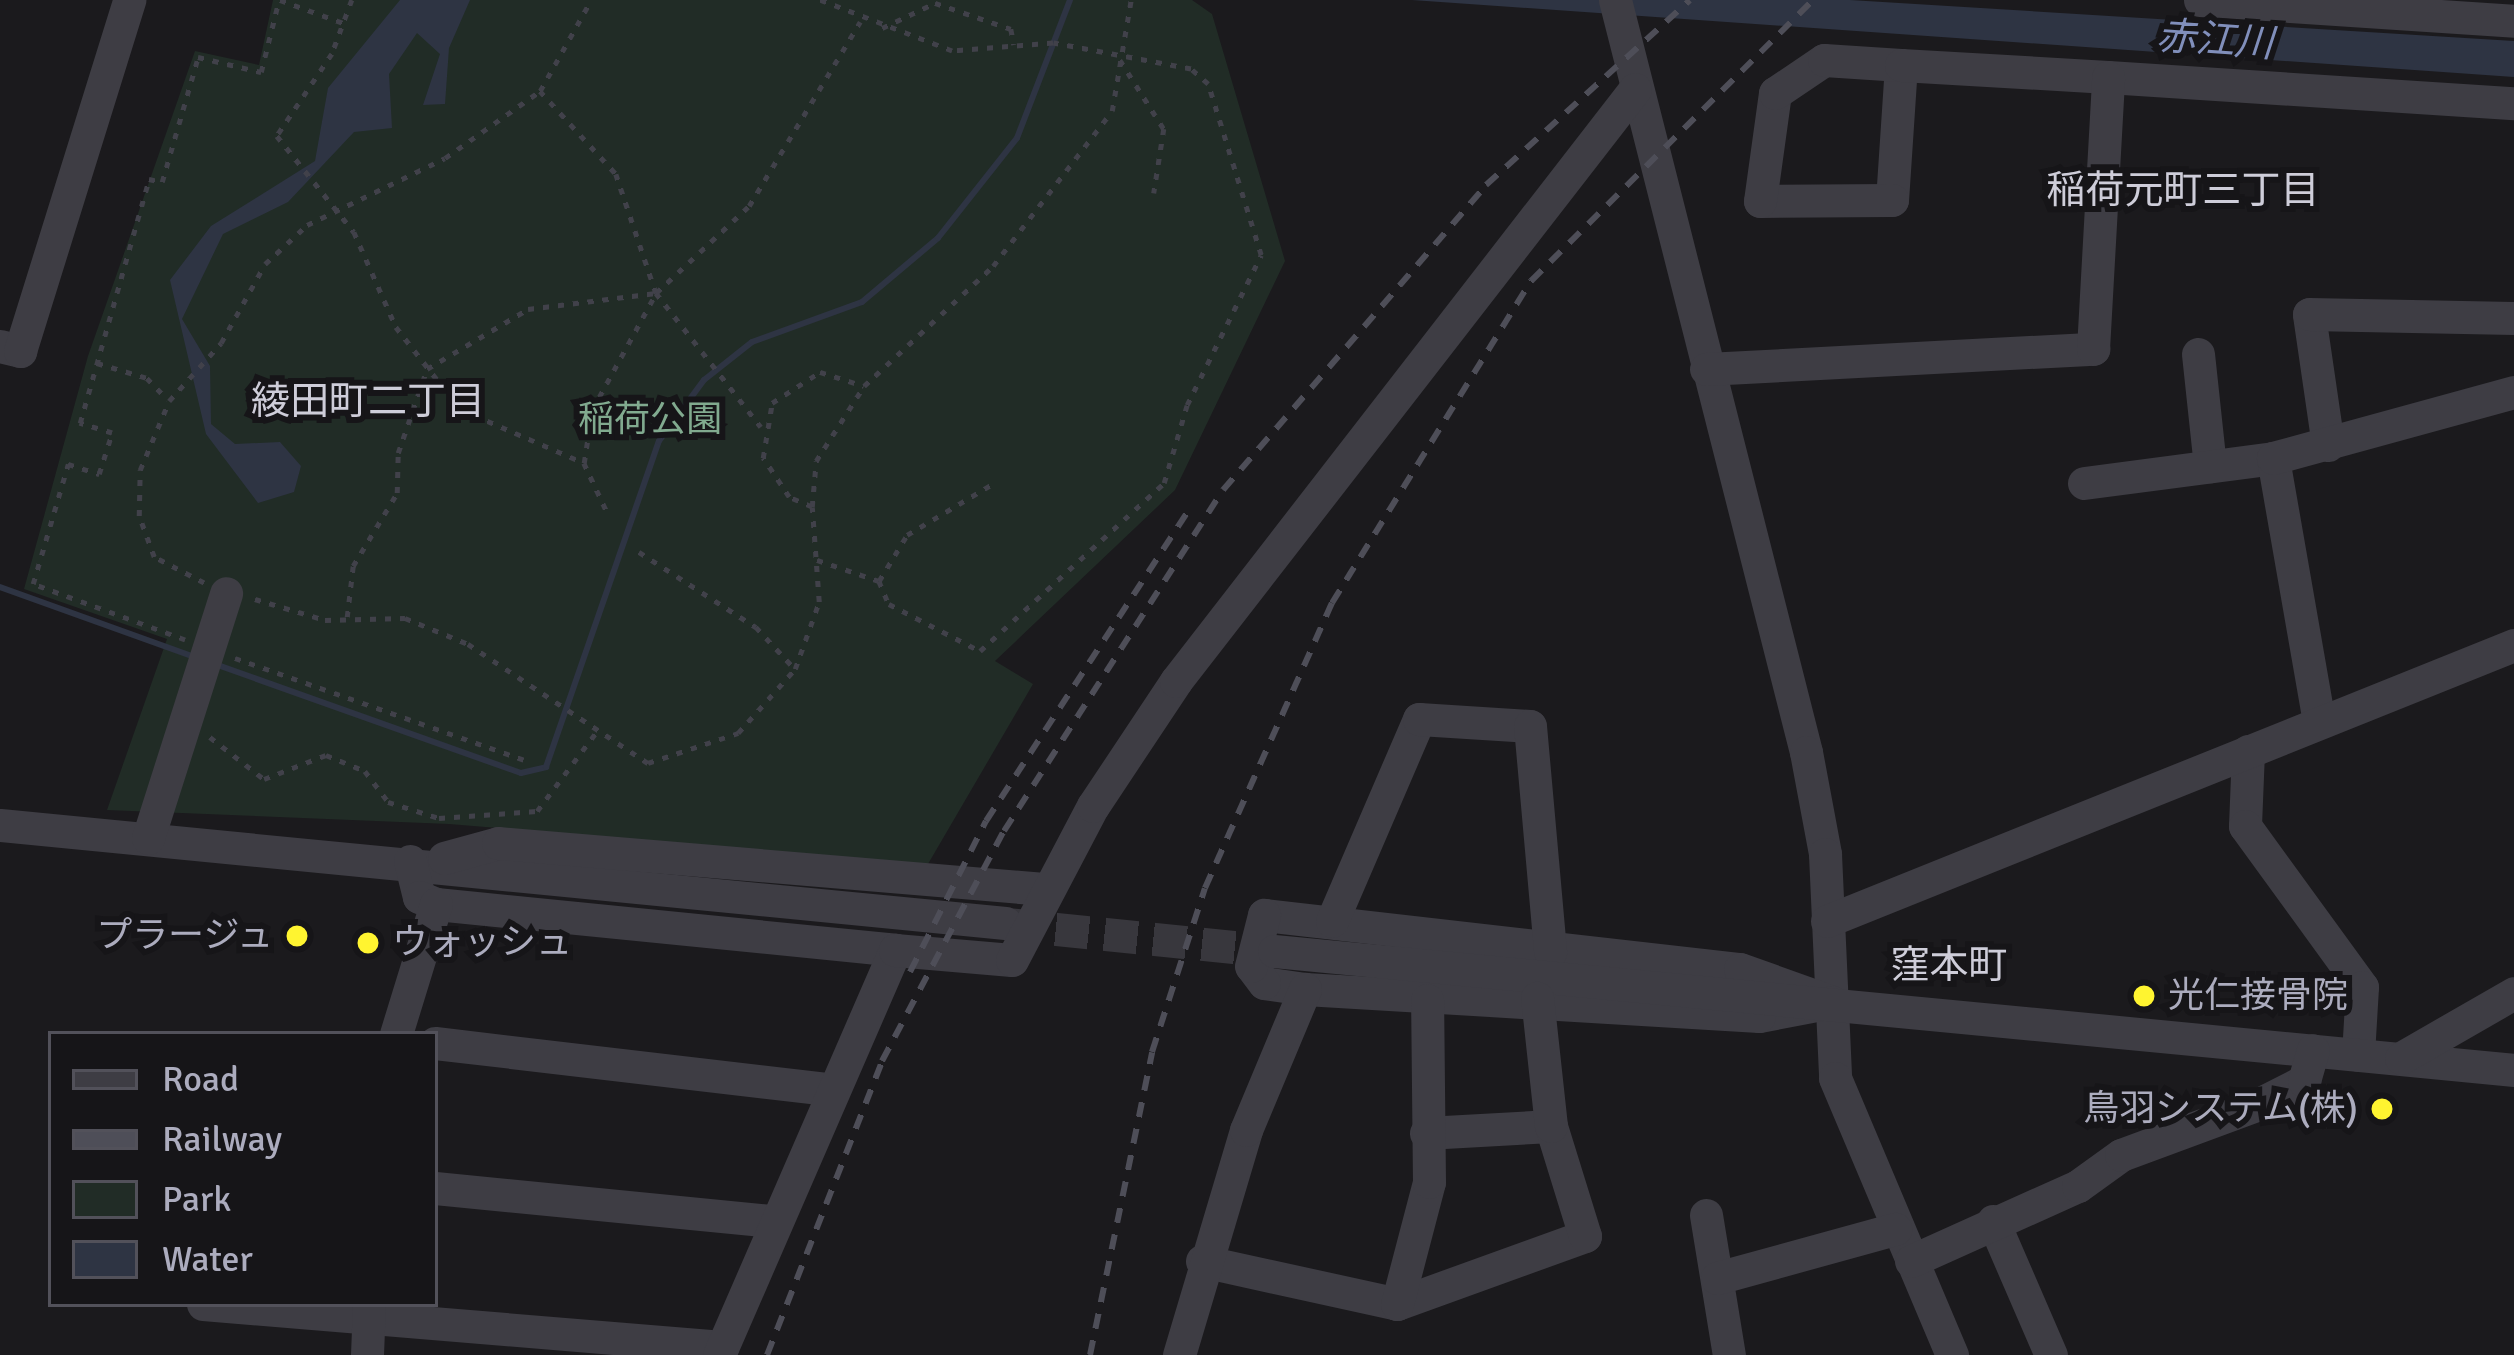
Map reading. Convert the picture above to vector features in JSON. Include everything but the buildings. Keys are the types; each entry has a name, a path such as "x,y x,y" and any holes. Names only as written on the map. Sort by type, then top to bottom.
{"street":[{"path":"10,348 129,0"},
{"path":"1616,0 1805,752 1827,921 1835,1078 1952,1355"},
{"path":"2200,0 2514,21"},
{"path":"1901,65 1892,200 1760,201 1775,92 1824,60 2514,104"},
{"path":"1706,369 2093,349 2108,77"},
{"path":"418,862 418,897 436,904 1012,960 1044,890 1177,681 1635,89"},
{"path":"2328,445 2309,314 2514,318"},
{"path":"2198,354 2210,466"},
{"path":"2084,483 2273,458 2514,392"},
{"path":"2273,458 2319,722"},
{"path":"148,838 226,593"},
{"path":"1827,921 2514,645"},
{"path":"1332,921 1419,719 1530,726 1550,952"},
{"path":"2248,751 2245,826 2362,987 2358,1054"},
{"path":"0,825 418,862 1005,923"},
{"path":"418,862 498,843 1044,890"},
{"path":"396,1031 436,904"},
{"path":"1264,915 1550,952 1740,969 1832,1002 1759,1016 1537,998 1427,1000 1264,982 1251,966 1264,915"},
{"path":"286,1307 369,1310 720,1351 828,1089 895,950"},
{"path":"1274,951 2514,1070"},
{"path":"1179,1355 1202,1261 1305,989"},
{"path":"2401,1058 2514,992"},
{"path":"1202,1261 1397,1304 1585,1236 1552,1126 1537,998"},
{"path":"1397,1304 1429,1182 1427,1000"},
{"path":"438,1043 828,1089"},
{"path":"1912,1261 2121,1155 2260,1105 2304,1081 2313,1050"},
{"path":"1426,1133 1552,1126"},
{"path":"438,1188 773,1221"},
{"path":"1706,1215 1729,1355"},
{"path":"1993,1221 2051,1355"},
{"path":"1717,1278 1895,1229"},
{"path":"368,1355 369,1310"}],"path":[{"path":"346,23 279,0 260,72 198,57 162,182 149,179 80,423 112,433 99,474 68,464 33,584 524,760"},
{"path":"352,0 346,23 277,136 340,214 427,369 460,409 584,463"},
{"path":"591,0 540,91 340,214 308,225 266,264 221,343 169,401 140,470 139,516 163,565 226,593 347,618 405,618 468,644 648,763 671,761 738,733 795,669 819,602 812,507 816,460 863,386 993,266 1093,145 1120,61 1131,0"},
{"path":"817,560 879,580 889,604 980,651 1164,483 1187,405 1261,256 1208,84 1191,69 1120,61 1053,43 952,51 860,22 820,0"},
{"path":"882,28 934,3 1011,29 1014,47"},
{"path":"608,514 584,463 592,410 656,293 749,206 860,22"},
{"path":"1120,61 1164,129 1154,194"},
{"path":"540,91 616,173 656,293 760,427 773,478 812,507"},
{"path":"347,618 347,583 398,493 398,453 427,369 527,309 656,293"},
{"path":"97,363 147,378 169,401"},
{"path":"760,427 786,385 832,371 863,386"},
{"path":"879,580 907,535 996,482"},
{"path":"639,552 756,627 795,669"},
{"path":"184,728 227,742 264,779 326,755 365,771 388,802 439,818 537,811 597,731"}],"green space":[{"name":"稲荷公園","path":"273,0 1192,0 1212,14 1285,261 1175,490 995,661 1033,684 928,864 449,824 107,810 167,639 24,589 88,356 195,51 259,65"}],"water":[{"path":"400,0 470,0 449,48 445,104 423,105 440,54 417,33 389,74 392,128 354,132 288,202 223,234 182,319 210,366 211,424 235,444 280,442 301,466 294,492 258,503 206,434 170,280 211,226 315,161 328,88"},
{"name":"赤江川","path":"1412,0 1850,0 2514,41 2514,77"}],"waterway":[{"path":"212,663 521,773 546,767 659,441 704,380 752,342 862,302 938,238 1017,138 1070,0"},
{"path":"0,587 194,657"}],"tunnel":[{"path":"1007,924 1274,951"}],"railway":[{"path":"767,1355 882,1061 1004,831 1223,490 1486,185 1690,0"},
{"path":"1090,1355 1152,1052 1205,888 1332,603 1531,281 1813,0"},
{"path":"910,972 986,821 1188,511"}],"place":[{"name":"プラージュ","path":"297,936"},
{"name":"ウォッシュ","path":"368,943"},
{"name":"光仁接骨院","path":"2144,996"},
{"name":"鳥羽システム(株)","path":"2382,1109"}],"district":[{"name":"稲荷元町三丁目","path":"2183,190"},
{"name":"綾田町二丁目","path":"368,401"},
{"name":"窪本町","path":"1949,965"}]}
